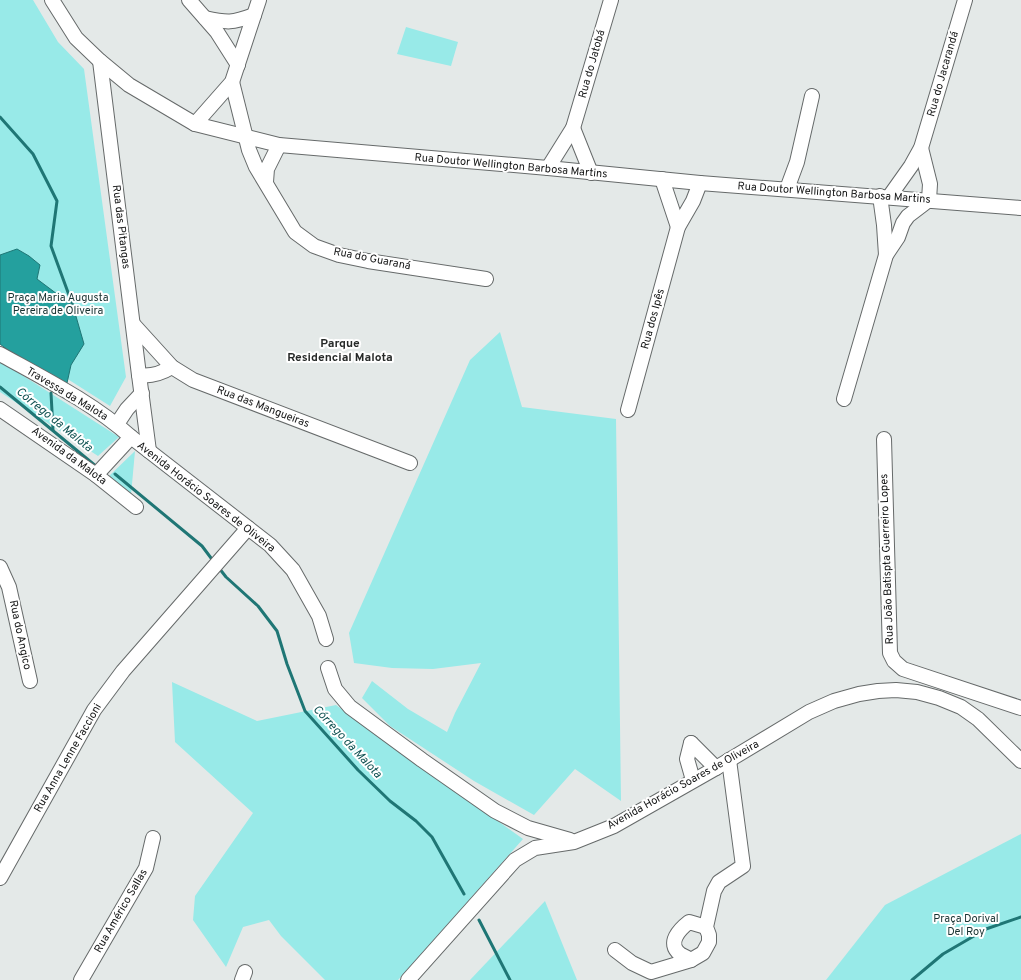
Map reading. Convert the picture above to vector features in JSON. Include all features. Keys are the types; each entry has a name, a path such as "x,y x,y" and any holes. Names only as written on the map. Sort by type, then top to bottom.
{"street":[{"name":"Rua Doutor Wellington Barbosa Martins","path":"52,0 76,38 100,61 129,85 195,124 279,145 548,168 700,183 884,196 1021,208"},
{"path":"189,0 217,32 238,65"},
{"path":"195,124 232,82 259,0"},
{"name":"Rua do Jatobá","path":"548,168 574,128 611,0"},
{"name":"Rua do Jacarandá","path":"884,196 911,166 921,148 965,0"},
{"path":"205,18 226,23 254,15"},
{"name":"Rua das Pitangas","path":"100,61 149,451"},
{"name":"Rua do Guaraná","path":"232,82 247,137 249,150 256,167 295,232 314,246 339,255 368,261 486,279"},
{"path":"787,189 797,162 812,96"},
{"path":"574,128 591,173"},
{"path":"266,182 267,169 279,145"},
{"path":"844,399 886,255 898,237 902,222 929,200 931,193 930,184 921,148"},
{"path":"662,179 678,227"},
{"name":"Rua dos Ipês","path":"628,410 678,227 693,201 700,183"},
{"path":"884,196 886,255"},
{"name":"Rua das Mangueiras","path":"133,324 172,367 193,380 410,463"},
{"name":"Travessa da Malota","path":"0,354 91,406 117,424 131,437"},
{"path":"139,375 153,375 172,367"},
{"path":"117,424 142,393"},
{"name":"Avenida da Malota","path":"0,409 96,475 136,507"},
{"path":"96,475 131,437"},
{"name":"Avenida Horácio Soares de Oliveira","path":"131,437 270,545 293,570 319,616 326,639"},
{"name":"Rua João Batispta Guerreiro Lopes","path":"884,439 890,653 894,661 903,669 1021,708"},
{"name":"Rua Anna Lenne Faccioni","path":"0,878 94,710 123,671 221,561 248,528"},
{"name":"Rua do Angico","path":"0,567 9,587 30,682"},
{"path":"328,668 335,689 350,707 376,728 495,812 528,828 574,842"},
{"name":"Avenida Horácio Soares de Oliveira","path":"408,980 515,860 535,848 574,842 614,826 716,768 809,712 834,701 859,694 896,690 917,692 939,698 978,719 1020,761"},
{"path":"696,779 691,744 716,768"},
{"path":"1020,761 1021,746"},
{"path":"615,950 632,963 651,972 691,960 703,953 709,942 709,935 706,927 716,887 719,882 743,866 729,760"},
{"name":"Rua Américo Sallas","path":"81,980 146,868 153,838"},
{"path":"691,960 678,953 674,944 676,935 681,928 689,922 706,927"}],"green space":[{"name":"Praça Maria Augusta Pereira de Oliveira","path":"0,0 33,0 58,42 84,69 126,377 110,406 0,336"},
{"path":"406,27 458,42 451,66 397,54"},
{"path":"500,332 522,407 616,419 621,801 575,769 534,815 474,781 390,726 362,698 372,681 408,709 447,732 455,713 481,663 433,669 392,668 354,663 349,633 470,360"},
{"path":"0,361 119,437 98,456 0,392"},
{"path":"135,451 131,495 107,478"},
{"path":"172,682 257,721 336,705 523,839 398,980 325,980 281,936 269,920 243,927 226,967 193,920 195,896 253,813 175,742"},
{"name":"Praça Dorival Del Roy","path":"1021,834 1021,980 826,980 885,905"},
{"path":"545,901 577,980 470,980"}],"shaded area":[{"path":"17,249 40,265 37,279 73,306 84,344 71,365 67,383 63,385 14,355 0,344 0,255"}],"waterway":[{"path":"0,117 33,154 57,201 51,246 73,306"},
{"name":"Córrego da Malota","path":"0,387 97,467"},
{"path":"51,393 53,430"},
{"name":"Córrego da Malota","path":"115,474 202,546 214,562"},
{"name":"Córrego da Malota","path":"219,568 226,577 258,606 277,631 287,664 305,711 358,770 390,801 416,821 432,837 464,894"},
{"name":"Córrego da Malota","path":"912,980 943,954 986,929 1021,917"},
{"name":"Córrego da Malota","path":"479,920 510,980"}],"district":[{"name":"Parque Residencial Malota","path":"340,351"}]}
